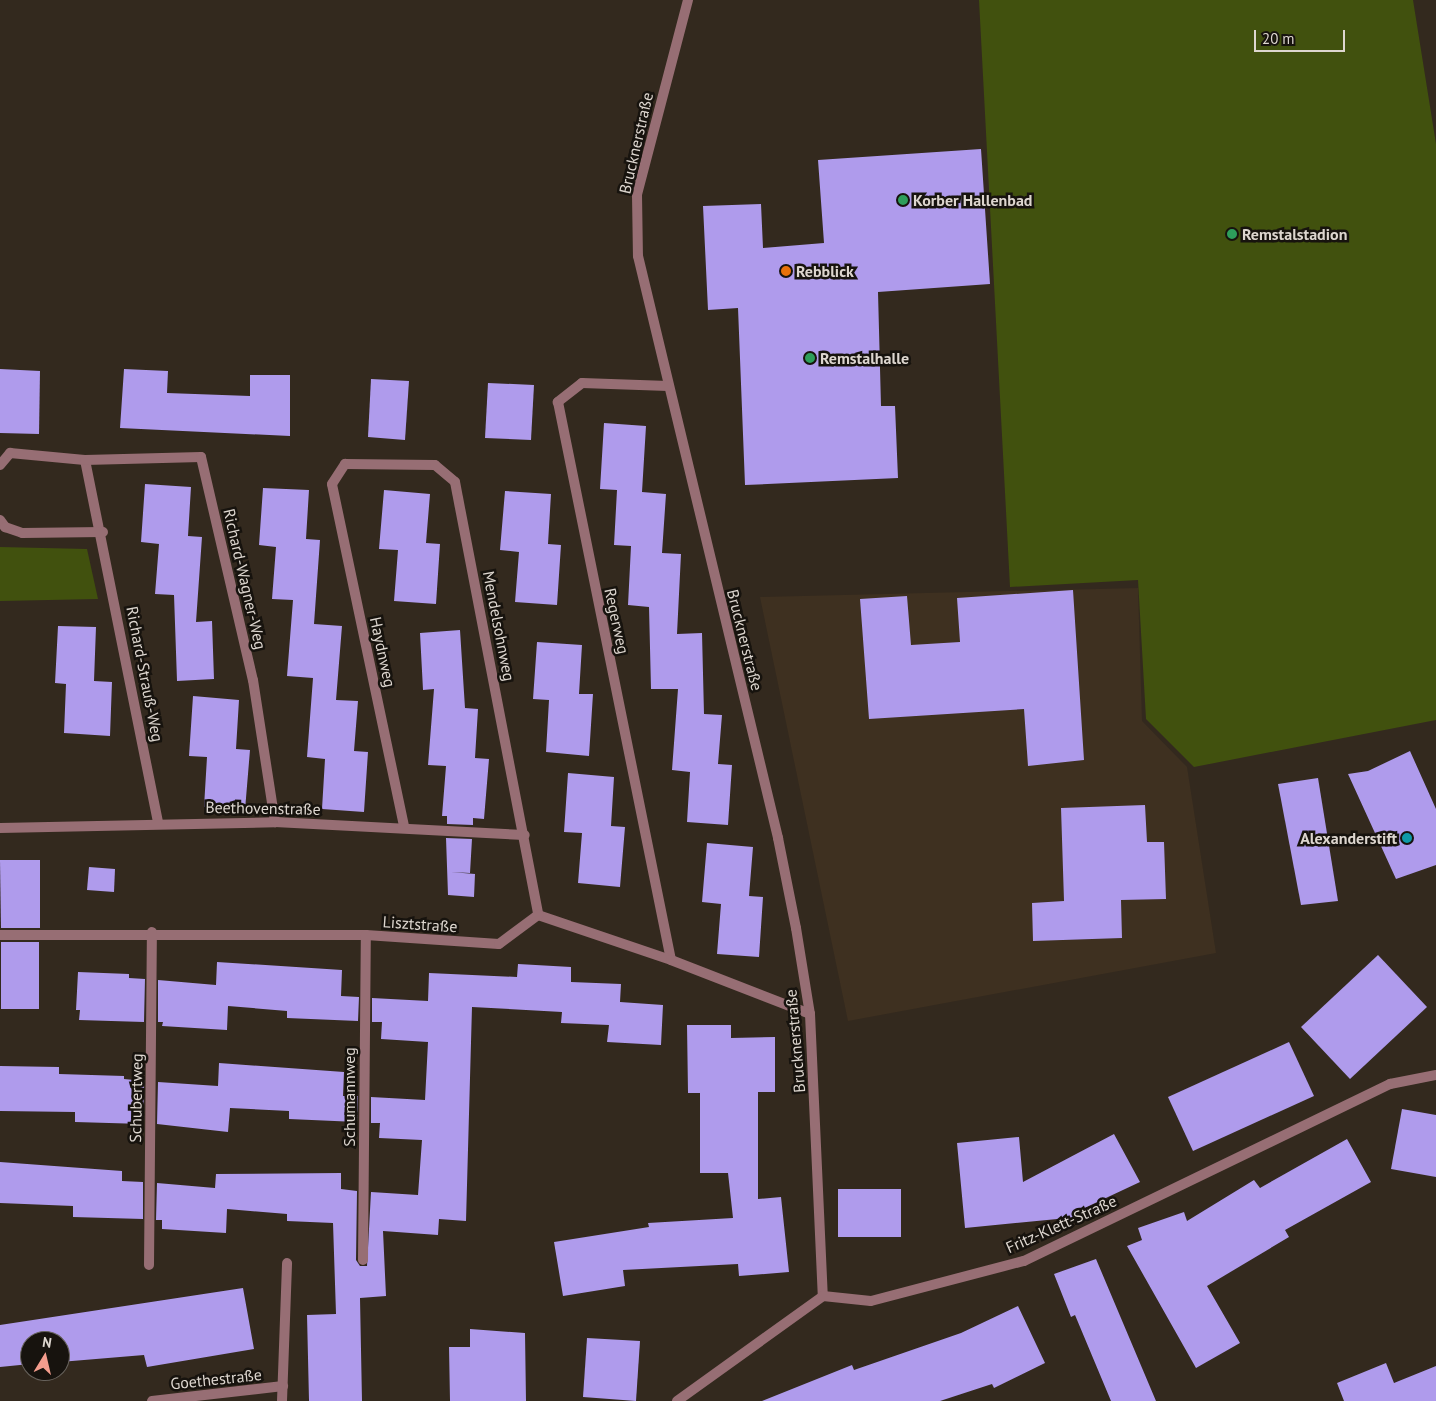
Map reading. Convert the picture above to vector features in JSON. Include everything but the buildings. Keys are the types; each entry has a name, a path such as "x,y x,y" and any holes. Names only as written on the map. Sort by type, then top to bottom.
{"street":[{"name":"Brucknerstraße","path":"688,0 637,195 638,256 778,838 810,1014 824,1296"},
{"name":"Regerweg","path":"668,386 582,383 558,402 671,960"},
{"path":"0,465 10,453 85,460"},
{"name":"Richard-Wagner-Weg","path":"85,460 201,457 254,680 275,822"},
{"name":"Richard-Strauß-Weg","path":"85,460 103,532 158,822"},
{"name":"Mendelsohnweg","path":"332,484 345,464 435,465 455,482 525,835 538,915"},
{"name":"Haydnweg","path":"332,484 404,826"},
{"path":"0,520 5,527 22,533 103,532"},
{"name":"Beethovenstraße","path":"0,828 158,822 275,822 404,826 525,835"},
{"path":"538,915 671,960 810,1014"},
{"name":"Lisztstraße","path":"0,935 152,932 366,935 499,944 538,915"},
{"name":"Schubertweg","path":"149,1265 152,932"},
{"name":"Schumannweg","path":"363,1260 366,935"},
{"name":"Fritz-Klett-Straße","path":"824,1296 871,1301 1024,1261 1390,1084 1436,1075"},
{"path":"282,1401 287,1263"},
{"path":"677,1401 824,1296"},
{"name":"Goethestraße","path":"152,1401 283,1386"}],"shaded area":[{"path":"1138,588 1142,721 1187,767 1216,953 848,1021 760,597"}],"green space":[{"path":"979,0 1413,0 1436,144 1436,720 1194,767 1146,719 1138,580 1010,587"},
{"path":"0,547 87,549 98,599 0,601"}],"place":[{"name":"Korber Hallenbad","path":"903,200"},
{"name":"Remstalstadion","path":"1232,234"},
{"name":"Rebblick","path":"786,271"},
{"name":"Remstalhalle","path":"810,358"},
{"name":"Alexanderstift","path":"1407,838"}]}
